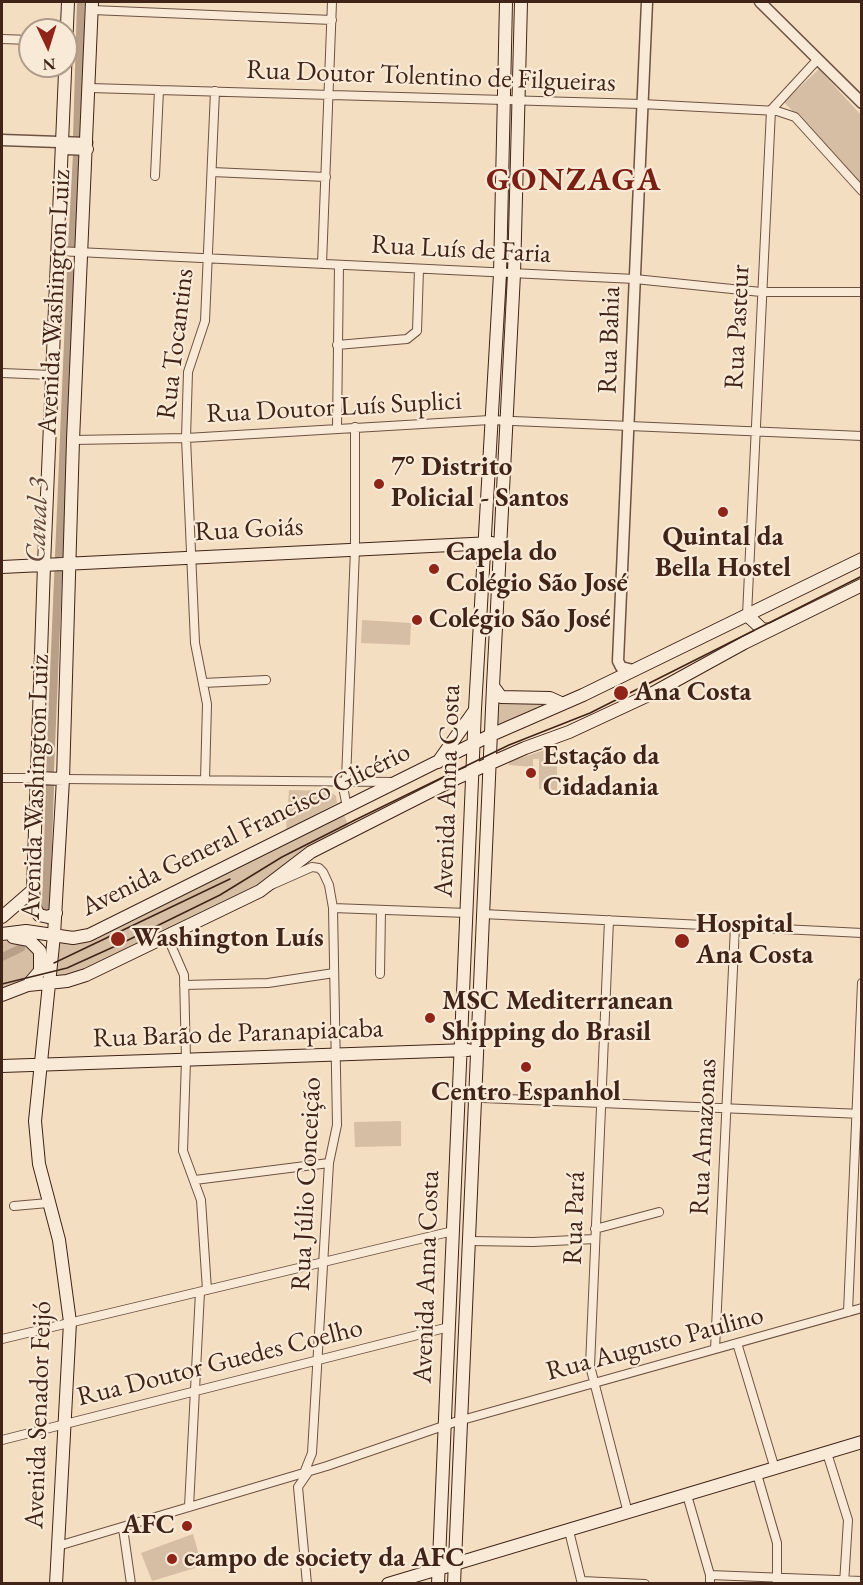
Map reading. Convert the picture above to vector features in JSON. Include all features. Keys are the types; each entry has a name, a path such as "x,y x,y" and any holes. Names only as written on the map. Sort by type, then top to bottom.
{"main road":[{"name":"Avenida Washington Luiz","path":"68,2 68,18"},
{"name":"Avenida Anna Costa","path":"438,1584 447,1568 461,1421 500,543 497,421 506,2"},
{"name":"Avenida Anna Costa","path":"454,1584 447,1568 445,1428 475,709 484,544 514,274 521,2"},
{"name":"Avenida Washington Luiz","path":"2,917 33,890 56,563 72,440 92,6"},
{"name":"Avenida Washington Luiz","path":"47,1000 51,938 55,916 60,779 51,375 66,78"},
{"path":"63,145 87,146"},
{"name":"Rua Goiás","path":"2,567 500,543"},
{"name":"Avenida General Francisco Glicério","path":"2,936 26,931 51,938 82,938 399,783 491,735 633,670 861,559"},
{"name":"Avenida General Francisco Glicério","path":"2,995 28,985 82,976 167,936 269,886 305,855 363,825 490,763 579,727 653,693 769,630 861,585"},
{"path":"747,615 762,628 769,630"},
{"path":"492,686 501,697 550,698 561,703"},
{"path":"437,764 475,709"},
{"path":"41,778 60,779"},
{"path":"443,785 462,785 472,793"},
{"path":"347,807 356,820 363,825"},
{"path":"469,879 472,909 483,914"},
{"path":"33,890 34,908 39,915 55,916 82,938"},
{"path":"2,936 26,939 40,951 40,971 28,985"},
{"name":"Avenida Senador Feijó","path":"47,1000 35,1132 39,1164 59,1240 70,1322 56,1584"},
{"name":"Rua Barão de Paranapiacaba","path":"2,1066 335,1057 477,1050"},
{"path":"388,1584 861,1442"}],"street":[{"path":"322,264 332,2"},
{"name":"Rua Bahia","path":"633,670 623,669 618,663 647,2"},
{"path":"760,2 860,100"},
{"path":"92,6 332,20"},
{"path":"2,39 18,40"},
{"path":"771,110 818,58"},
{"name":"Rua Doutor Tolentino de Filgueiras","path":"90,88 642,104 771,110 795,117 861,191"},
{"path":"155,176 159,90"},
{"name":"Rua Tocantins","path":"205,780 207,704 195,643 186,438 188,372 206,321 215,91"},
{"name":"Rua Pasteur","path":"747,615 771,110"},
{"path":"2,140 63,145"},
{"path":"212,172 326,177"},
{"name":"Rua Luís de Faria","path":"57,251 635,279 761,292 861,292"},
{"path":"337,428 339,265"},
{"path":"338,345 407,339 417,331 419,269"},
{"path":"2,373 51,375"},
{"name":"Rua Doutor Luís Suplici","path":"72,440 186,438 497,421 861,436"},
{"path":"347,807 343,787 349,780 355,549 355,427"},
{"path":"203,684 266,681"},
{"path":"2,778 41,778"},
{"path":"60,779 349,780 399,783"},
{"name":"Rua Júlio Conceição","path":"269,886 312,867 318,868 329,885 333,908 338,1125 329,1163 325,1262 312,1453 307,1472 298,1487"},
{"path":"333,908 467,913"},
{"path":"380,974 381,910"},
{"path":"483,914 861,933"},
{"name":"Rua Pará","path":"609,920 590,1366 628,1513"},
{"name":"Rua Amazonas","path":"715,1349 735,926"},
{"path":"167,936 184,975 186,1060 183,1152 187,1166 195,1180 202,1209 203,1291 194,1392 189,1507"},
{"path":"184,985 268,983 334,974"},
{"path":"848,1312 859,1114 861,983"},
{"path":"459,1097 859,1114"},
{"path":"195,1180 329,1163"},
{"path":"14,1206 48,1203"},
{"path":"596,1229 659,1212"},
{"path":"2,1339 453,1231"},
{"path":"469,1240 533,1242 595,1239"},
{"name":"Rua Augusto Paulino","path":"58,1546 327,1466 461,1421 861,1308"},
{"name":"Rua Doutor Guedes Coelho","path":"2,1440 449,1327"},
{"path":"737,1343 775,1469"},
{"path":"312,1453 327,1466"},
{"path":"827,1453 848,1520 844,1582"},
{"path":"757,1474 777,1543 777,1581"},
{"path":"281,1480 298,1487 307,1584"},
{"path":"687,1495 710,1579 861,1581"},
{"path":"123,1528 130,1584"},
{"path":"568,1531 582,1582 645,1584"}],"shaded area":[{"path":"819,69 861,115 861,184 784,102"},
{"path":"362,620 411,623 410,645 361,643"},
{"path":"498,702 543,704 543,705 498,727"},
{"path":"557,746 557,793 555,790 539,789 539,759 533,759 533,767 508,765 511,761"},
{"path":"289,790 330,791 336,796 337,803 286,830"},
{"path":"344,815 349,827 304,850 265,882 84,970 56,978 58,940 78,943 94,939"},
{"path":"12,940 27,942 38,957 31,978 2,990 2,942"},
{"path":"401,1121 401,1146 355,1147 354,1122"},
{"name":"campo de society da AFC","path":"193,1534 202,1566 152,1581 141,1553"}],"waterway":[{"name":"Canal 3","path":"77,138 81,2"},
{"name":"Canal 3","path":"72,248 77,154"},
{"name":"Canal 3","path":"50,770 71,271"},
{"name":"Canal 3","path":"46,906 50,785"},
{"name":"Canal 3","path":"2,957 21,948"}],"tram line":[{"path":"2,984 67,968 120,944 220,895 282,857 355,820 509,745 590,713 862,576"},
{"path":"54,963 230,879"}],"place":[{"name":"7° Distrito Policial - Santos","path":"379,484"},
{"name":"Quintal da Bella Hostel","path":"723,512"},
{"name":"Capela do Colégio São José","path":"434,569"},
{"name":"Colégio São José","path":"417,620"},
{"name":"Ana Costa","path":"621,693"},
{"name":"Estação da Cidadania","path":"531,773"},
{"name":"Washington Luís","path":"118,939"},
{"name":"Hospital Ana Costa","path":"682,941"},
{"name":"MSC Mediterranean Shipping do Brasil","path":"430,1018"},
{"name":"Centro Espanhol","path":"526,1067"},
{"name":"AFC","path":"187,1526"},
{"name":"campo de society da AFC","path":"172,1559"}],"district":[{"name":"GONZAGA","path":"574,181"}]}
